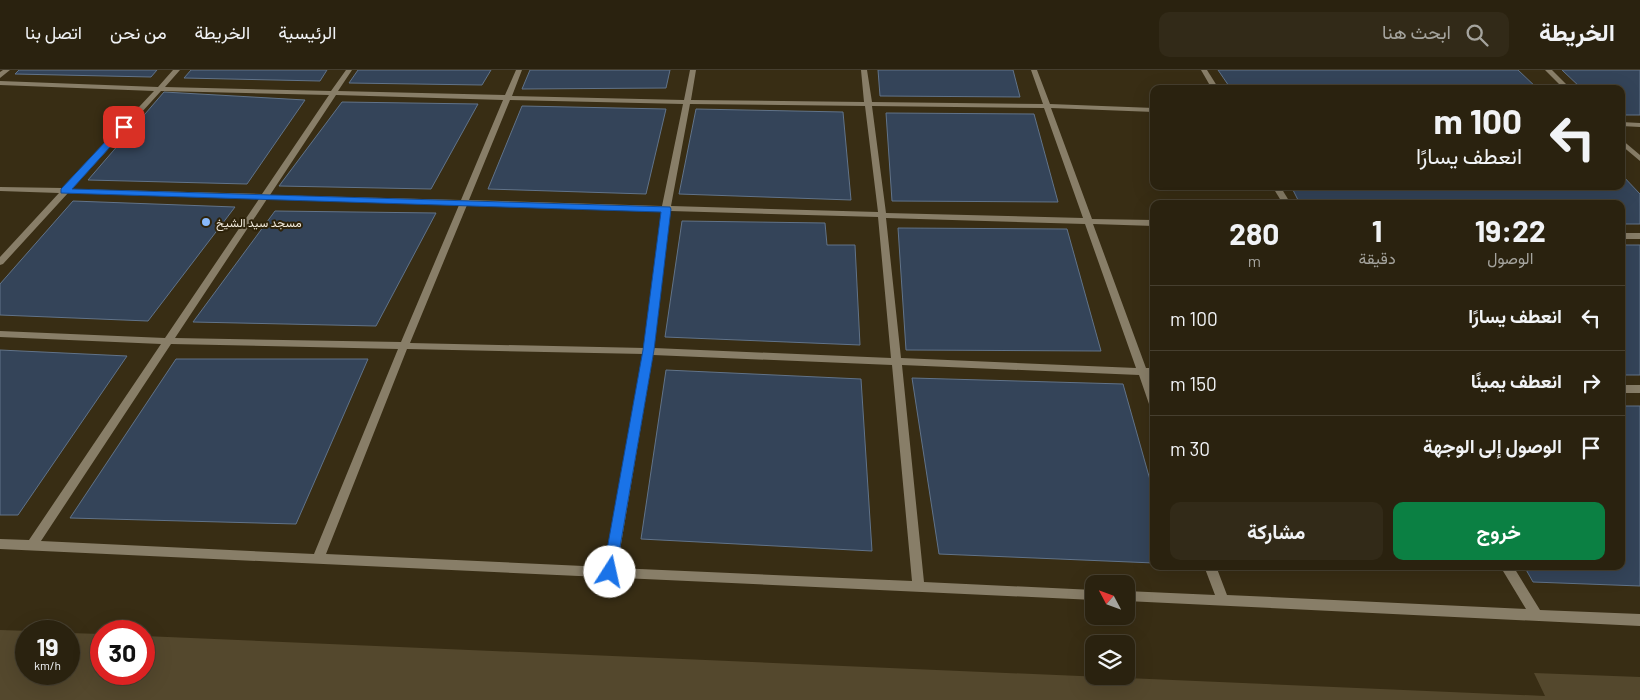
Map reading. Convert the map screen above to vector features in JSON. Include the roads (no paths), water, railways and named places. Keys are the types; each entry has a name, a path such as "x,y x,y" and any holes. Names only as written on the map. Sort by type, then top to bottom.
{"street":[{"path":"0,76 7,70"},
{"path":"0,262 177,70"},
{"path":"32,545 349,70"},
{"path":"318,559 519,70"},
{"path":"610,572 649,350 666,209 693,70"},
{"path":"864,70 882,215 895,361 919,587"},
{"path":"1034,70 1150,393"},
{"path":"1204,70 1213,85"},
{"path":"1548,70 1564,85"},
{"path":"0,82 687,102 1047,106 1150,110"},
{"path":"1625,124 1640,125"},
{"path":"1625,145 1640,159"},
{"path":"0,189 1150,223"},
{"path":"1625,236 1640,236"},
{"path":"0,334 168,341 649,350 1150,372"},
{"path":"1625,389 1640,389"},
{"path":"0,544 1085,595"},
{"path":"1211,570 1223,601"},
{"path":"1508,570 1536,615"},
{"path":"1135,596 1640,620"}],"place":[{"name":"مسجد سيد الشيخ","path":"206,222"}]}
